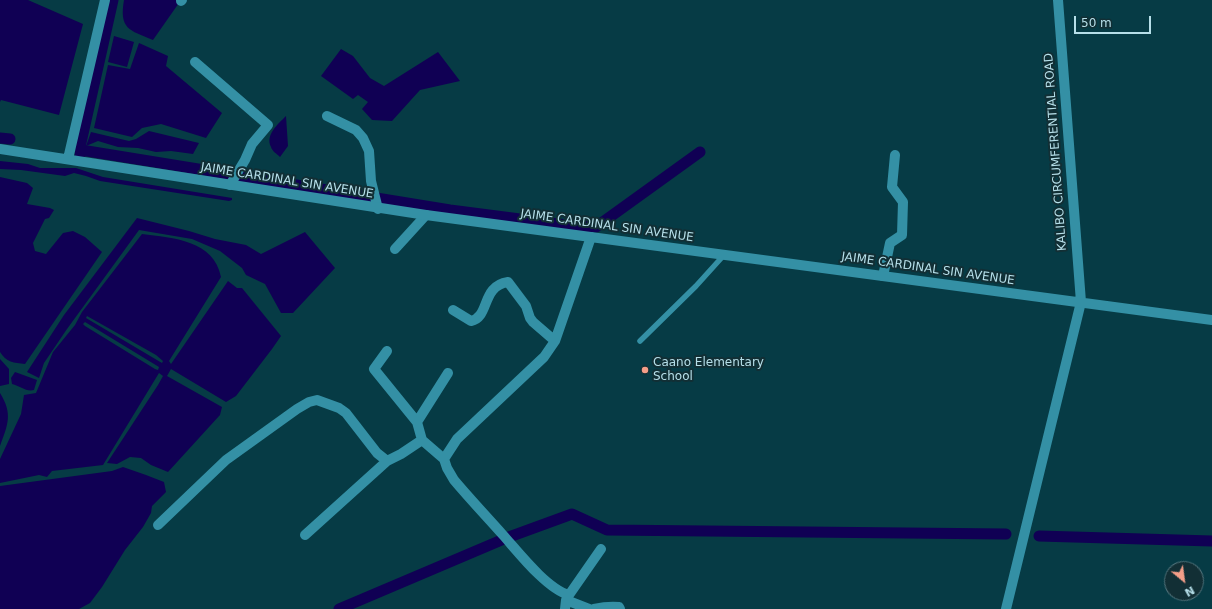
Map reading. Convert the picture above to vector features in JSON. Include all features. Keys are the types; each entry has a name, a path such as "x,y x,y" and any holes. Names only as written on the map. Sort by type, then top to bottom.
{"street":[{"path":"68,159 105,0"},
{"name":"KALIBO CIRCUMFERENTIAL ROAD","path":"1006,609 1081,302 1058,0"},
{"path":"195,62 268,125 252,144 245,160 230,184"},
{"path":"327,116 356,130 363,138 369,151 371,181 378,208"},
{"name":"JAIME CARDINAL SIN AVENUE","path":"0,149 426,215 1212,320"},
{"path":"883,276 890,243 902,235 903,202 892,187 895,155"},
{"path":"395,249 426,215"},
{"path":"444,459 456,439 544,357 555,342 591,237"},
{"path":"452,310 471,321 476,320 481,315 492,290 500,284 508,282 526,306 533,322 555,342"},
{"path":"387,351 374,369 417,422 422,440 444,459 454,480 521,555 551,585 562,593 567,601 589,609"},
{"path":"417,422 448,373"},
{"path":"158,525 226,460 309,402 317,400 339,408 346,413 377,453 387,461"},
{"path":"305,535 387,461 401,454 422,440"},
{"path":"567,601 601,549"},
{"path":"594,609 603,606 612,606 620,609"}],"lane":[{"path":"640,341 696,286 724,255"}],"shaded area":[{"path":"0,0 28,0 83,24 59,115 1,100 0,102"},
{"path":"124,0 181,0 153,40 132,31 125,23 123,17"},
{"path":"114,36 134,42 127,67 108,62"},
{"path":"139,43 168,56 166,66 222,113 206,138 161,124 142,128 132,137 94,128 108,65 130,69"},
{"path":"341,49 353,56 370,78 384,86 438,52 460,81 420,90 392,121 372,120 362,109 368,102 358,95 353,99 321,76"},
{"path":"286,116 288,146 280,157 273,151 270,138 273,130"},
{"path":"149,131 199,143 193,154 171,151 156,152 138,148 118,147 98,141 86,146 91,132 129,141 136,139"},
{"path":"0,161 28,164 40,168 76,168 103,177 232,198 232,200 229,201 100,181 74,173 65,176 21,170 0,169"},
{"path":"0,177 27,183 33,188 27,204 54,210 49,218 45,219 33,243 35,251 46,254 63,233 73,231 85,237 102,252 25,364 11,361 5,358 0,352"},
{"path":"137,218 215,239 246,245 261,254 305,232 335,268 293,313 281,313 265,284 246,275 242,268 220,251 192,239 139,230 44,363 39,378 27,372 64,315"},
{"path":"142,234 179,240 201,248 210,255 217,265 221,277 169,361 171,364 228,281 237,288 242,288 281,336 236,396 226,402 171,369 167,376 222,407 220,415 168,472 151,465 141,458 130,457 117,464 107,463 158,385 163,376 159,373 103,465 52,471 47,477 39,475 0,483 0,459 21,414 24,395 36,393 53,352 75,325 82,312","holes":["87,316 156,355 163,361 162,363 86,318","85,322 159,367 158,370 85,326 83,324"]},
{"path":"0,359 9,369 9,384 0,386"},
{"path":"15,372 37,380 34,390 26,390 12,384 11,378"},
{"path":"0,393 7,407 8,419 0,446"},
{"path":"123,467 164,482 166,492 152,506 151,513 143,527 125,550 90,603 79,609 0,609 0,486 112,471"}],"waterway":[{"path":"80,154 80,147 113,0"},
{"path":"0,138 10,139"},
{"path":"81,150 450,210 574,226 596,227 700,152"},
{"path":"509,537 572,514 607,530 1006,534"},
{"path":"1039,536 1212,541"},
{"path":"339,609 504,539"}],"place":[{"name":"Caano Elementary School","path":"645,370"}]}
